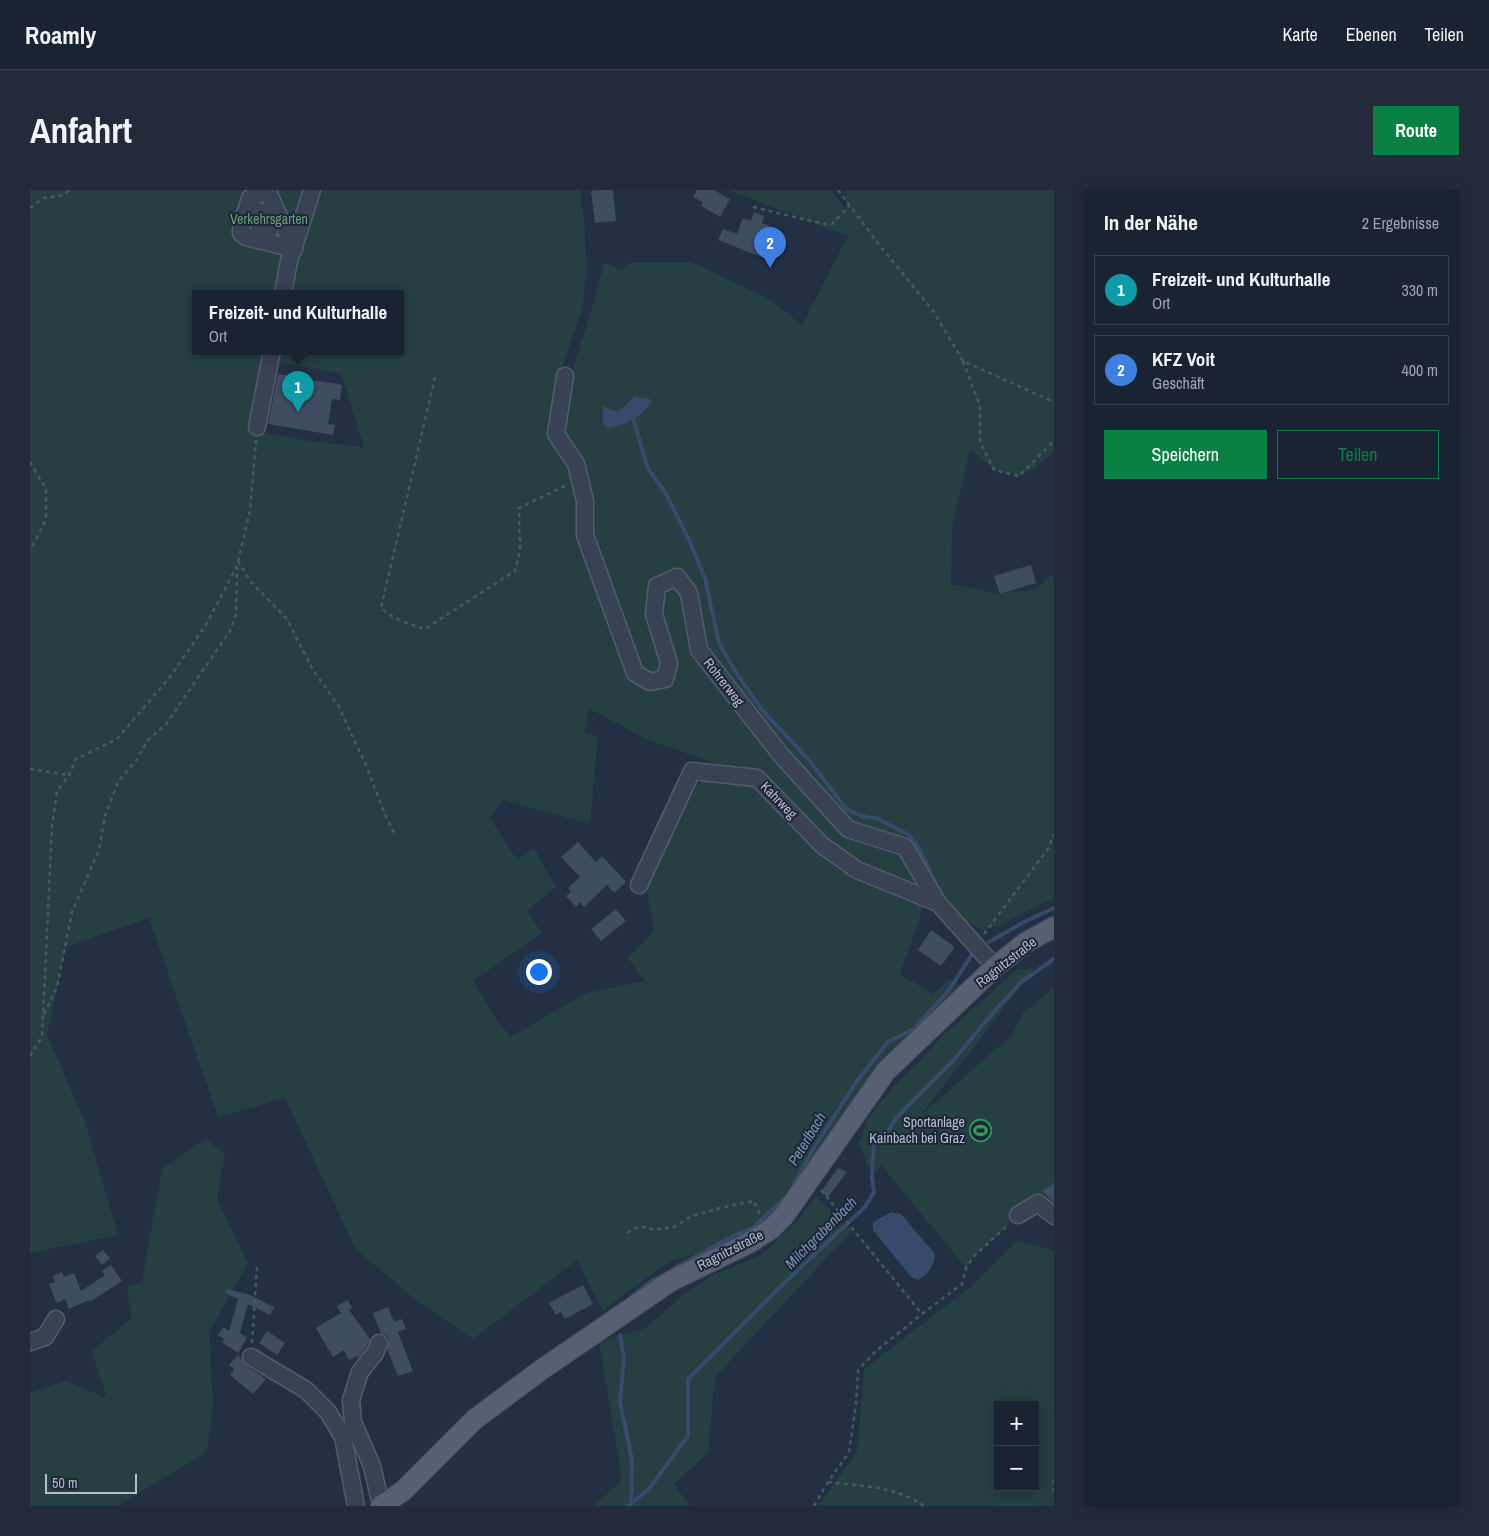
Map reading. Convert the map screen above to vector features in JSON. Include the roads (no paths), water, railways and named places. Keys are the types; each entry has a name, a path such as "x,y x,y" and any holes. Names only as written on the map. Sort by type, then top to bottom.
{"main road":[{"name":"Ragnitzstraße","path":"381,1506 403,1491 475,1419 536,1373 671,1281 749,1243 771,1229 784,1216 886,1071 995,967 1025,943 1054,926"}],"street":[{"path":"268,190 294,249 246,237 241,233 241,228 254,217 250,198 268,190"},
{"path":"284,290 291,254 312,190"},
{"path":"257,426 271,355"},
{"name":"Rohrerweg","path":"565,376 556,434 576,464 585,501 585,535 635,672 650,682 665,679 669,663 654,614 657,586 677,577 689,593 699,650 781,755 848,829 905,847 938,903 995,967"},
{"name":"Kahrweg","path":"639,885 692,771 757,778 822,845 857,870 938,903"},
{"path":"1018,1215 1038,1203 1054,1216"},
{"path":"30,1342 45,1337 56,1319"},
{"path":"379,1343 375,1353 360,1372 351,1400 353,1422 372,1466 381,1506"},
{"path":"251,1357 306,1390 328,1412 343,1437 356,1506"}],"water":[{"path":"635,396 650,399 651,402 643,412 632,420 620,425 608,428 603,424 603,406 618,412"},
{"path":"891,1212 901,1214 935,1254 930,1269 918,1280 911,1277 873,1230 873,1222"}],"waterway":[{"path":"632,414 648,469 665,492 690,542 705,578 719,643 735,671 762,710 810,761 846,809 862,816 878,819 909,835 919,848 936,885"},
{"name":"Peterlbach","path":"989,942 1054,908"},
{"name":"Peterlbach","path":"793,1187 812,1151 857,1081 888,1042 914,1029 949,990 971,956"},
{"name":"Milchgrabenbach","path":"628,1506 649,1489 688,1436 688,1379 781,1286 865,1207 874,1192 872,1177 874,1138 888,1131 897,1117 952,1062 1020,983 1054,959"},
{"name":"Peterlbach","path":"675,1268 733,1236 753,1228 786,1197"},
{"name":"Peterlbach","path":"631,1297 650,1282 663,1275"},
{"name":"Peterlbach","path":"620,1335 624,1359 620,1402 632,1460 631,1503"}],"place":[{"name":"KFZ Voit","path":"770,268"},
{"name":"Freizeit- und Kulturhalle","path":"298,412"},
{"name":"Sportanlage Kainbach bei Graz","path":"981,1130"}],"park label":[{"name":"Verkehrsgarten","path":"269,219"}]}
